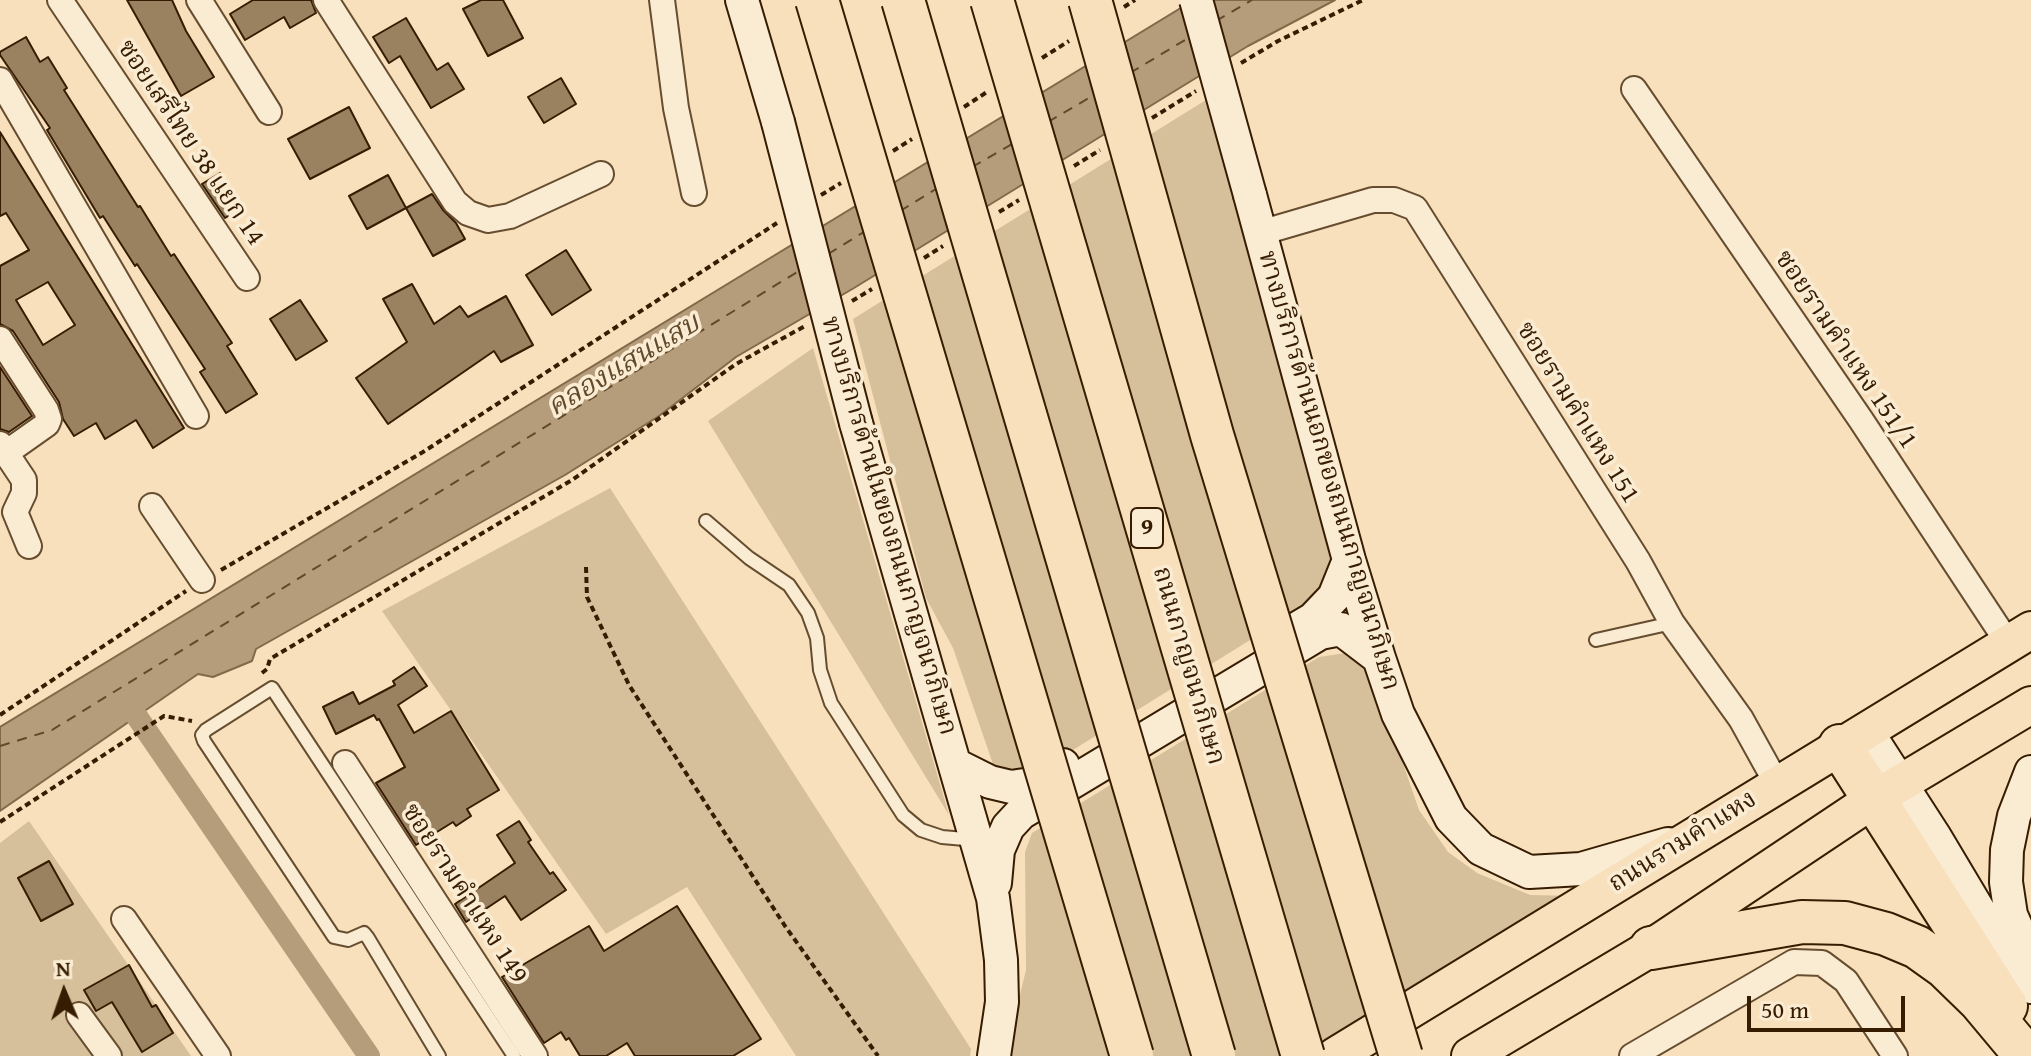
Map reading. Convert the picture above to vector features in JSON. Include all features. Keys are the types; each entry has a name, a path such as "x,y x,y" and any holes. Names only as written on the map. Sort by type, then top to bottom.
{"highway":[{"path":"817,0 1132,1056"},
{"path":"903,0 1214,1056"},
{"name":"ถนนกาญจนาภิเษก","path":"992,0 1303,1056"},
{"path":"1106,4 1212,435 1401,1056"},
{"path":"1853,738 1887,791 1972,951 2031,1048"},
{"path":"1651,948 1802,922 1845,923 1873,930 1917,947 1945,967 1980,1001 2026,1056"}],"main road":[{"name":"ทางบริการด้านในของถนนกาญจนาภิเษก","path":"742,0 778,122 856,423 993,898 1001,960 1002,1002 994,1056"},
{"name":"ทางบริการด้านนอกของถนนกาญจนาภิเษก","path":"1196,0 1349,560 1379,658 1398,714 1451,818 1481,849 1529,872 1581,869 1691,837"},
{"path":"956,765 990,782 1011,787 1031,784 1313,619 1334,597 1349,560"},
{"path":"993,898 998,850 1008,827 1021,813 1320,633 1341,629 1379,658"},
{"name":"ถนนรามคำแหง","path":"1335,1056 2020,637"},
{"path":"1470,1056 1651,948 1887,791 2031,705"},
{"path":"2031,772 2014,816 2007,850 2006,882 2011,915 2031,961"},
{"path":"1887,791 2031,987"}],"street":[{"name":"ซอยเสรีไทย 38 แยก 14","path":"60,0 247,278"},
{"path":"199,0 269,112"},
{"path":"326,0 455,202 468,213 488,220 510,216 601,174"},
{"path":"662,0 676,108 694,193"},
{"path":"0,80 196,416"},
{"name":"ซอยรามคำแหง 151/1","path":"1634,89 1852,408 2020,637"},
{"name":"ซอยรามคำแหง 151","path":"1260,233 1373,200 1394,200 1415,208 1638,561 1672,623 1727,698 1777,784"},
{"path":"0,339 49,419 47,424 3,448 24,480 24,493 15,512 29,546"},
{"path":"152,506 202,580"},
{"name":"ซอยรามคำแหง 149","path":"345,763 535,1056"},
{"path":"124,919 218,1056"},
{"path":"1632,1056 1794,962 1822,963 1846,981 1895,1056"},
{"path":"79,1015 109,1056"}],"lane":[{"path":"706,521 749,558 789,585 808,613 817,638 820,670 831,703 903,815 931,834 979,841"},
{"path":"1596,640 1672,623"},
{"path":"439,1056 368,938 364,933 348,940 334,937 204,741 202,735 206,730 272,688 514,1056"}],"path":[{"path":"1106,4 1135,0"},
{"path":"1236,67 1278,41 1363,0"},
{"path":"1030,65 1069,41"},
{"path":"964,106 991,90"},
{"path":"1146,122 1198,90"},
{"path":"885,155 912,139"},
{"path":"1066,170 1106,146"},
{"path":"820,196 846,180"},
{"path":"987,219 1027,195"},
{"path":"0,715 202,580 423,452 780,221"},
{"path":"920,260 947,243"},
{"path":"841,306 880,284"},
{"path":"255,678 267,669 270,659 572,480 736,364 815,321"},
{"path":"586,567 587,597 629,685 785,926 878,1056"},
{"path":"0,822 164,716 192,721"}],"shaded area":[{"path":"1214,95 1338,562 1321,596 1031,776 1009,777 993,764 953,648 926,598 853,319"},
{"path":"813,348 949,815 708,421"},
{"path":"610,488 971,1049 970,1056 796,1056 687,887 606,934 382,611"},
{"path":"1346,653 1372,674 1419,810 1448,852 1477,873 1530,895 1574,896 1303,1056 1005,1056 1026,970 1025,852 1032,833 1319,657"},
{"path":"29,821 191,1056 0,1056 0,843"}],"water":[{"name":"คลองแสนแสบ","path":"1194,0 1335,0 1248,46 736,357 659,416 565,475 256,649 252,661 213,677 198,674 0,811 0,727"}],"building":[{"path":"127,0 172,0 186,31 214,77 181,96"},
{"path":"253,0 311,0 316,13 290,28 284,17 245,40 230,14"},
{"path":"481,0 503,0 523,38 488,56 463,9"},
{"path":"406,18 437,70 448,63 464,89 431,108 400,56 389,63 373,37"},
{"path":"26,37 40,62 48,57 67,88 64,90 138,207 171,256 174,254 232,343 227,346 257,394 226,413 200,372 205,369 137,264 135,266 103,216 100,218 47,130 50,128 0,55 0,52"},
{"path":"561,78 576,104 544,123 528,97"},
{"path":"349,107 370,148 310,179 288,139"},
{"path":"0,132 184,428 153,448 136,420 105,439 96,423 74,436 63,419 59,402 13,331 0,324 0,266 29,250 6,213 0,216","holes":["48,282 75,325 43,345 16,300"]},
{"path":"220,173 241,208 225,218 202,184"},
{"path":"388,175 406,208 367,229 349,196"},
{"path":"432,194 465,239 433,256 406,208"},
{"path":"566,250 591,290 552,315 526,275"},
{"path":"412,284 434,324 460,306 468,317 506,296 533,345 501,362 494,351 388,424 356,378 407,342 383,299"},
{"path":"300,300 327,341 296,360 270,319"},
{"path":"0,367 32,416 9,432 0,429"},
{"path":"414,667 427,686 398,705 414,733 451,711 499,790 467,809 471,816 456,826 453,822 416,845 376,783 405,767 379,719 374,715 336,734 323,707 353,692 359,704 395,685 393,681"},
{"path":"519,821 531,840 528,842 550,874 553,872 566,890 521,920 505,896 466,922 455,904 515,863 497,835"},
{"path":"49,861 73,904 41,921 18,878"},
{"path":"677,906 761,1039 733,1056 635,1056 627,1043 606,1056 580,1056 569,1038 566,1040 561,1032 544,1043 502,977 589,926 604,951"},
{"path":"129,965 152,1007 156,1005 173,1033 142,1052 112,1002 96,1011 84,990"}],"waterway":[{"path":"129,705 369,1056"}],"ferry route":[{"path":"1216,21 1252,0"},
{"path":"1130,73 1190,37"},
{"path":"1048,122 1094,95"},
{"path":"972,167 1012,144"},
{"path":"900,211 936,189"},
{"path":"828,254 864,232"},
{"path":"0,746 52,730 802,269"}]}
